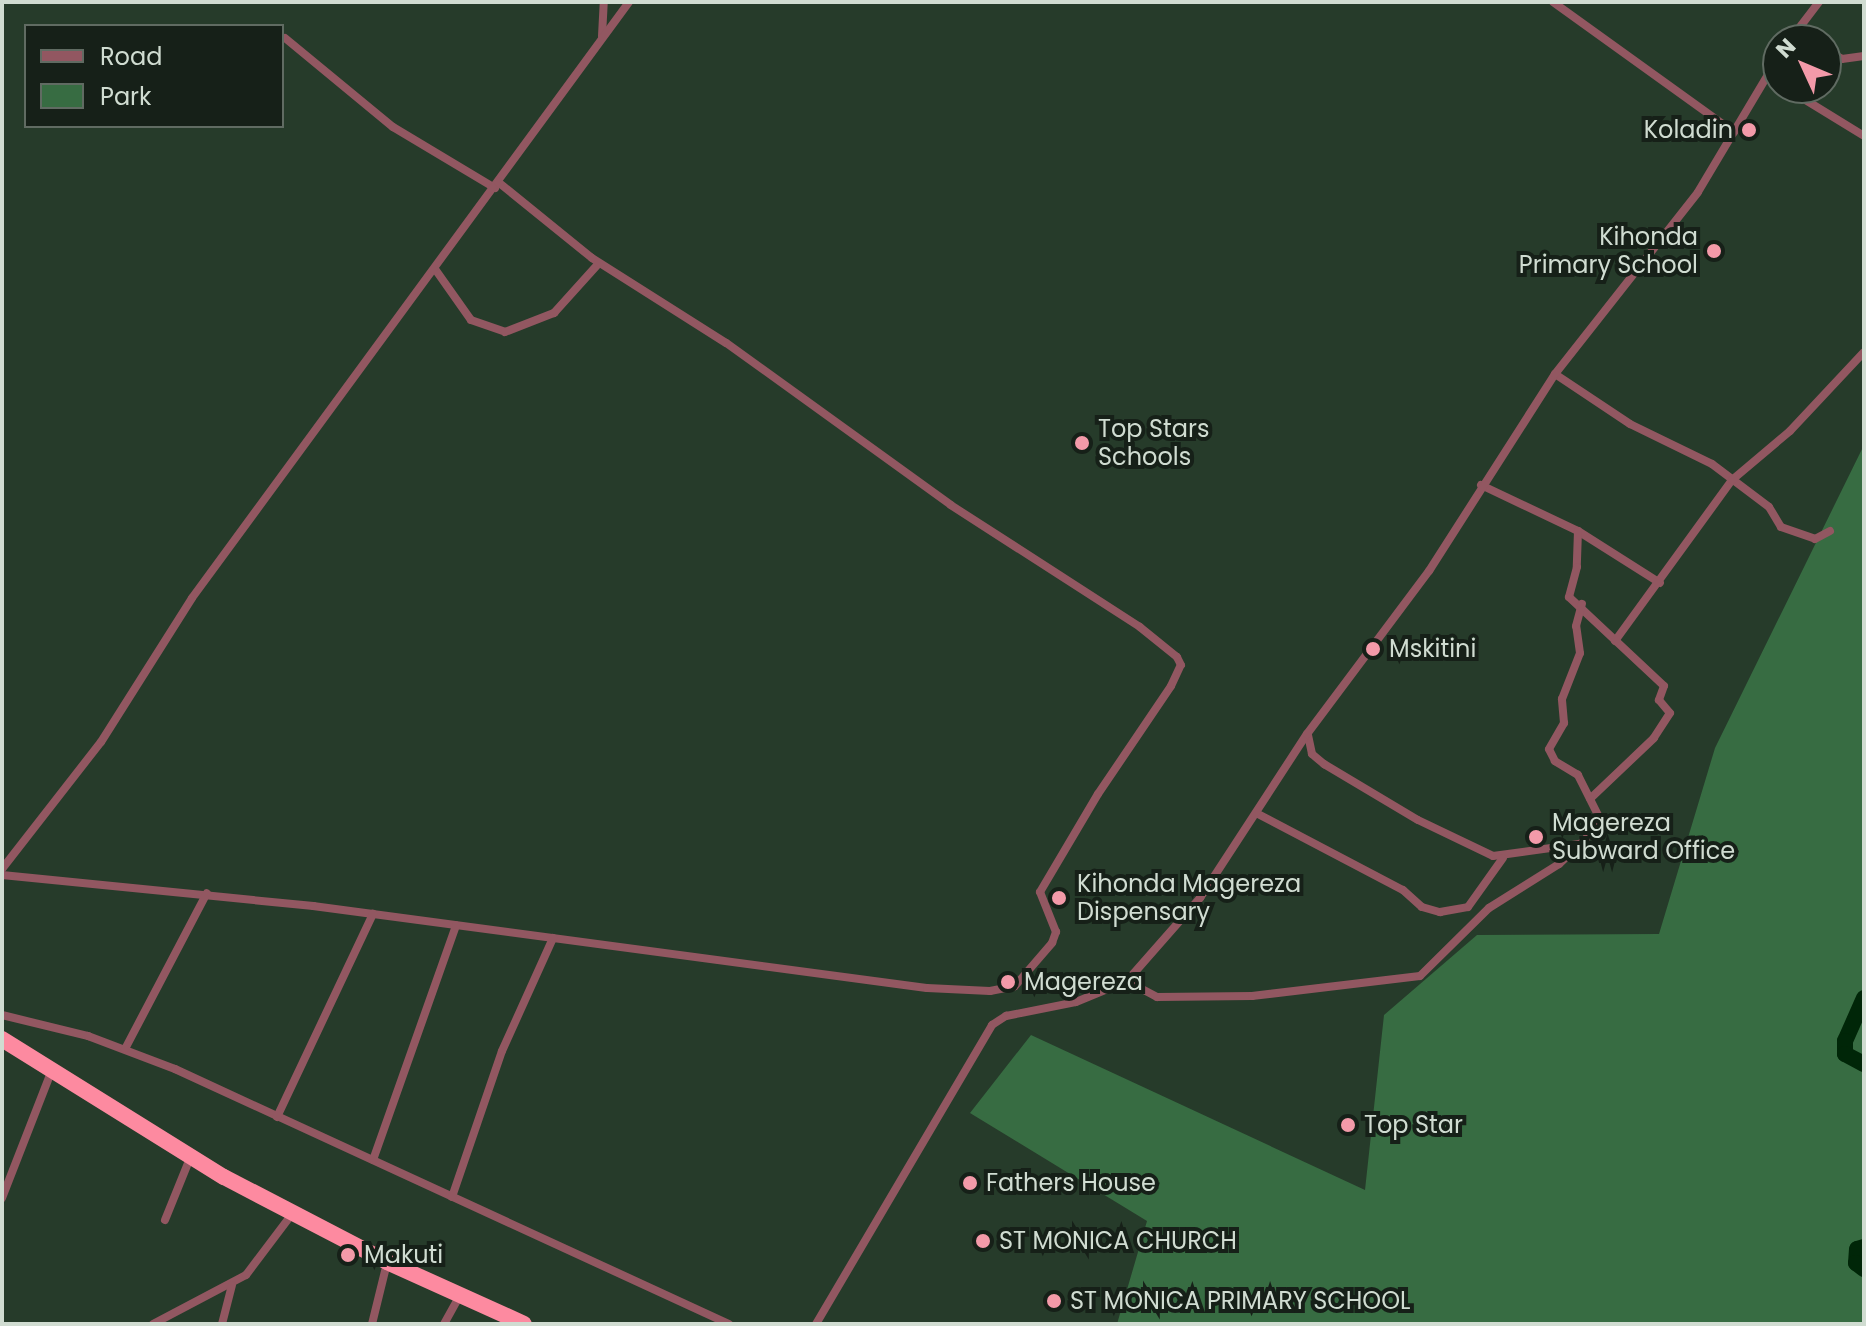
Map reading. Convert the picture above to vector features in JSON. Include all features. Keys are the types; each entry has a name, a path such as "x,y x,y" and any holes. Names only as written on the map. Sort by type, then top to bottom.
{"highway":[{"path":"2,1039 190,1158 292,1214 387,1262 524,1324"}],"street":[{"path":"602,37 604,2"},
{"path":"2,872 101,742 192,598 629,2"},
{"path":"1553,2 1734,132"},
{"path":"1802,24 1819,2"},
{"path":"2,872 207,893 927,988 990,991 1015,986 1056,935 1040,892 1181,665 1173,653 1140,627 1100,606 726,343 599,263 497,185 393,127 285,38"},
{"path":"1842,59 1864,56"},
{"path":"816,1324 992,1025 1006,1016 1076,1002 1127,981 1177,928 1258,814 1307,734 1429,571 1481,485 1555,374 1667,236 1762,85"},
{"path":"1812,104 1864,136"},
{"path":"435,269 471,320 505,332 554,313 599,263"},
{"path":"1615,641 1732,480 1781,440 1864,352"},
{"path":"1555,374 1606,410 1697,455 1769,507 1781,527 1815,539 1830,531"},
{"path":"1481,485 1578,531 1660,583"},
{"path":"1578,531 1577,567 1568,593 1664,686 1659,700 1670,713 1654,738 1590,799"},
{"path":"1127,981 1157,997 1252,996 1420,976 1489,908 1558,865 1602,823 1578,775 1555,761 1549,749 1564,723 1562,699 1580,653 1576,626 1582,604"},
{"path":"1307,734 1312,754 1324,764 1418,820 1503,858 1579,844"},
{"path":"1258,814 1403,890 1422,907 1440,912 1465,909 1503,858"},
{"path":"125,1049 207,893"},
{"path":"277,1117 373,914"},
{"path":"373,1160 456,925"},
{"path":"452,1197 502,1051 553,938"},
{"path":"2,1015 125,1049 729,1324"},
{"path":"2,1198 51,1072"},
{"path":"165,1220 190,1158"},
{"path":"153,1324 232,1285 254,1267 292,1214"},
{"path":"372,1324 387,1262"},
{"path":"222,1324 232,1285"},
{"path":"444,1324 460,1295"}],"green space":[{"path":"1864,445 1864,1324 1117,1324 1147,1221 970,1113 1031,1035 1365,1190 1384,1015 1477,935 1659,934 1715,748"}],"waterway":[{"path":"1864,998 1845,1041 1845,1054 1864,1064"},
{"path":"1864,1247 1857,1249 1856,1263 1864,1269"}],"place":[{"name":"Koladin","path":"1749,130"},
{"name":"Kihonda Primary School","path":"1714,251"},
{"name":"Top Stars Schools","path":"1082,443"},
{"name":"Mskitini","path":"1373,649"},
{"name":"Magereza Subward Office","path":"1536,837"},
{"name":"Kihonda Magereza Dispensary","path":"1059,898"},
{"name":"Magereza","path":"1008,982"},
{"name":"Top Star","path":"1348,1125"},
{"name":"Fathers House","path":"970,1183"},
{"name":"ST MONICA CHURCH","path":"983,1241"},
{"name":"Makuti","path":"348,1255"},
{"name":"ST MONICA PRIMARY SCHOOL","path":"1054,1301"}]}
